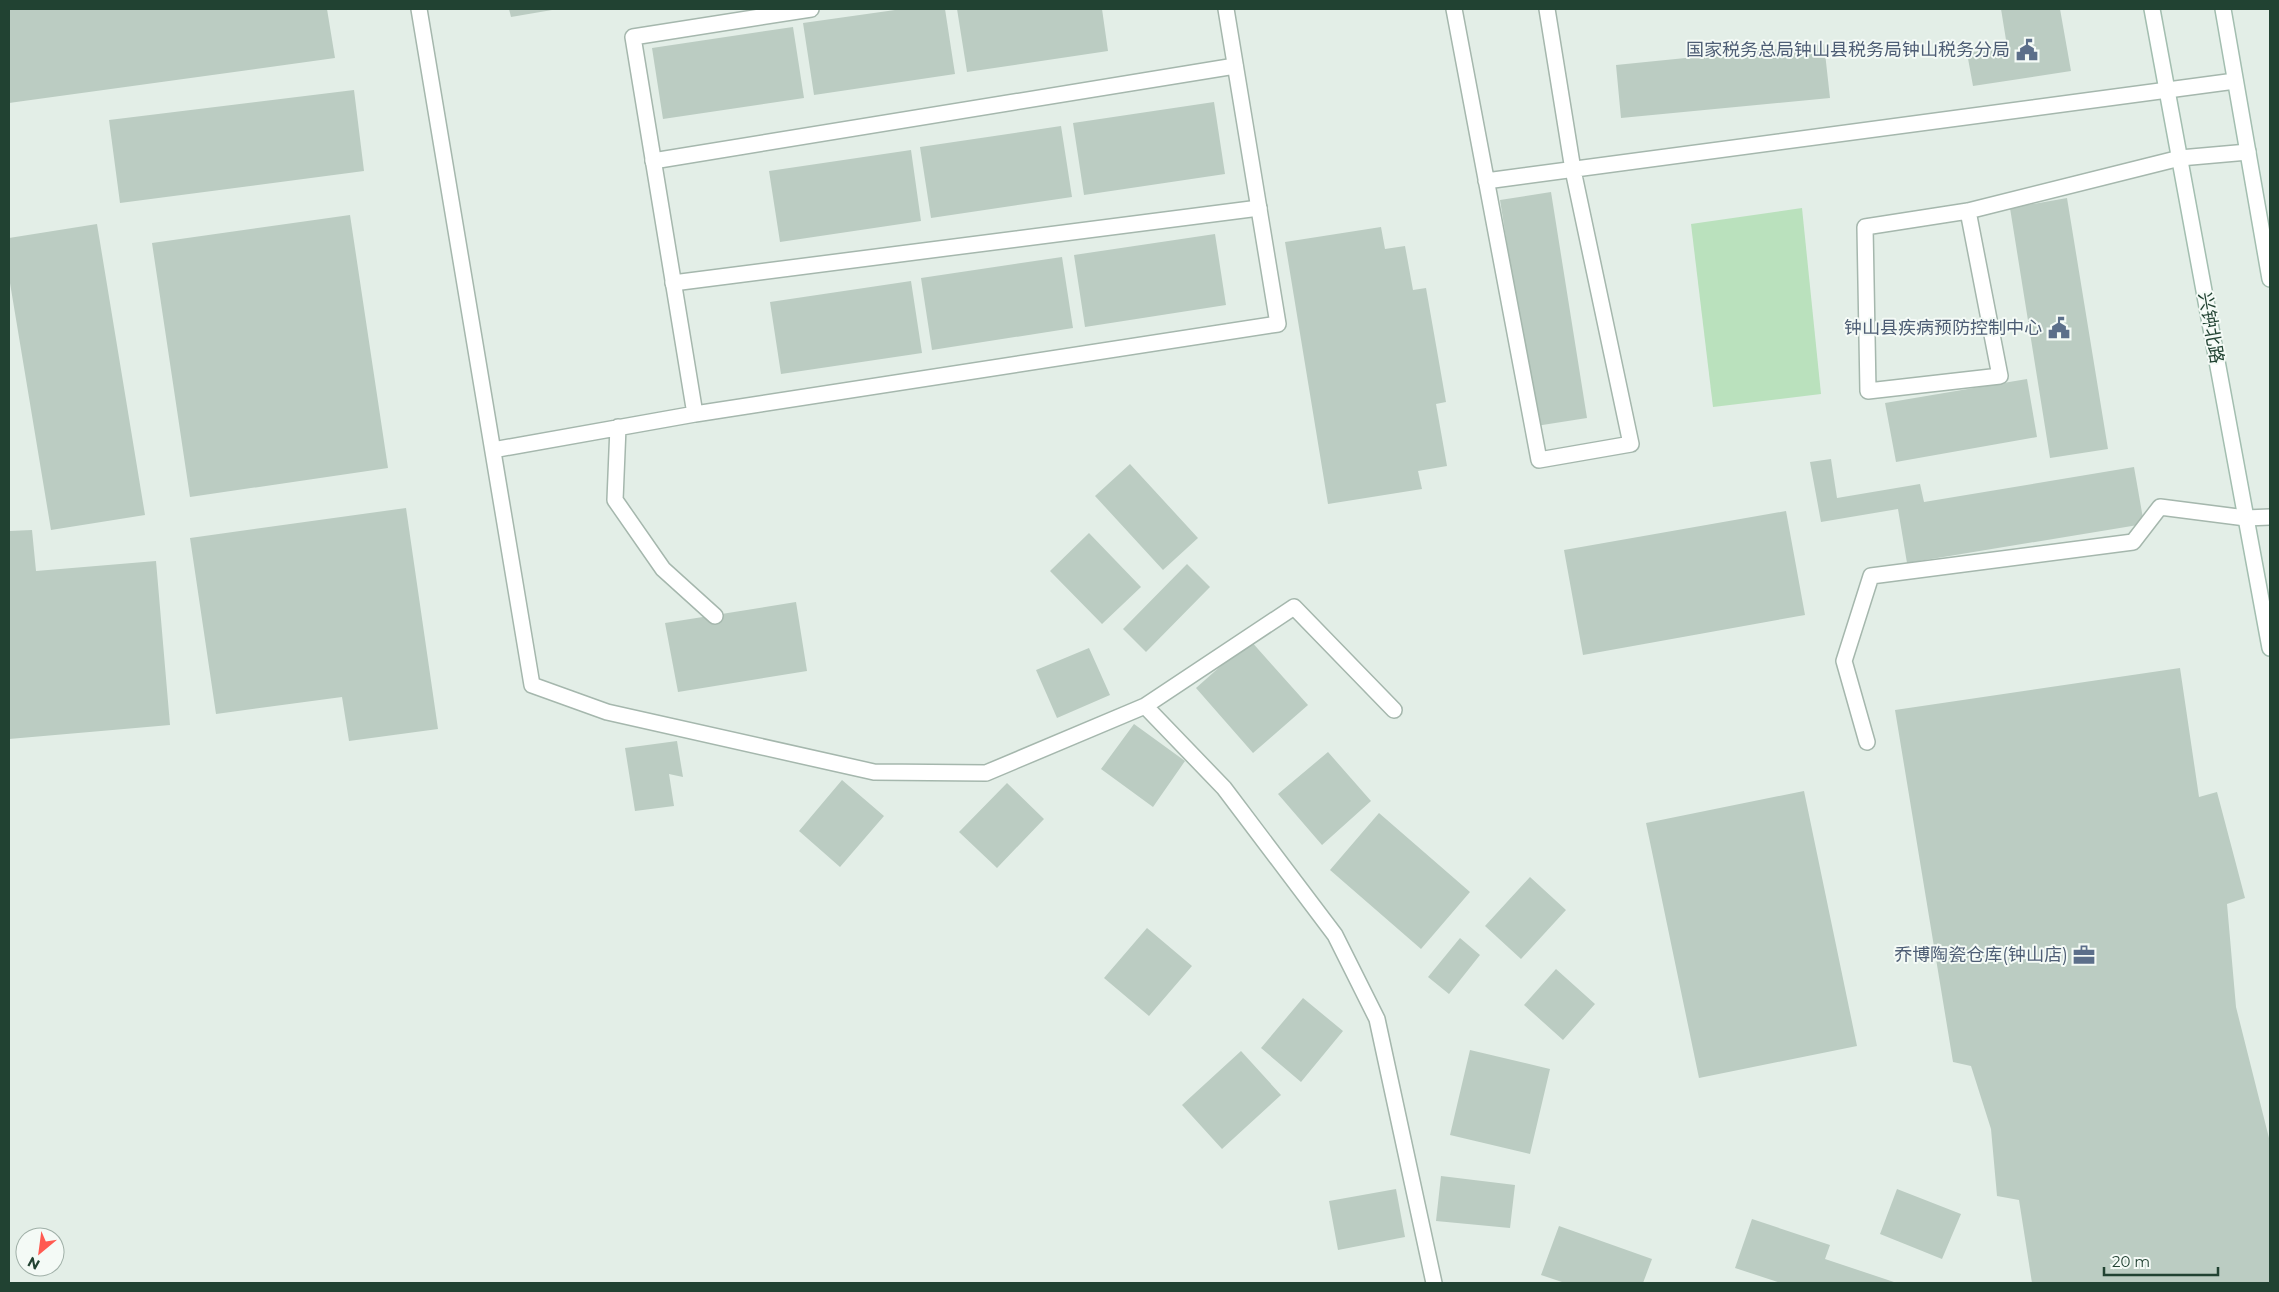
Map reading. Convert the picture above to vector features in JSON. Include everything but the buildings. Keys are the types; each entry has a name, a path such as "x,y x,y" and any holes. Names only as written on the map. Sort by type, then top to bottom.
{"street":[{"path":"419,9 532,685 607,712 874,772 986,773 1145,706 1294,607 1394,710"},
{"path":"695,414 633,37 811,9"},
{"path":"493,450 695,414 1278,324 1226,9"},
{"path":"1454,9 1539,460 1631,444 1573,170 1547,9"},
{"name":"兴钟北路","path":"2152,9 2270,648"},
{"path":"2222,9 2270,279"},
{"path":"653,161 1235,66"},
{"path":"1486,181 2235,81"},
{"path":"1968,211 2000,376 1868,391 1865,227 1968,211 2180,158 2248,152"},
{"path":"673,282 1259,208"},
{"path":"618,427 615,500 663,569 715,616"},
{"path":"1867,742 1844,661 1871,576 2133,542 2160,507 2246,518 2270,517"},
{"path":"1145,706 1224,788 1329,927 1377,1019 1434,1283"}],"green space":[{"path":"1802,208 1821,394 1713,407 1691,224"}],"place":[{"name":"国家税务总局钟山县税务局钟山税务分局","path":"2027,50"},
{"name":"钟山县疾病预防控制中心","path":"2059,328"},
{"name":"乔博陶瓷仓库(钟山店)","path":"2084,955"}]}
